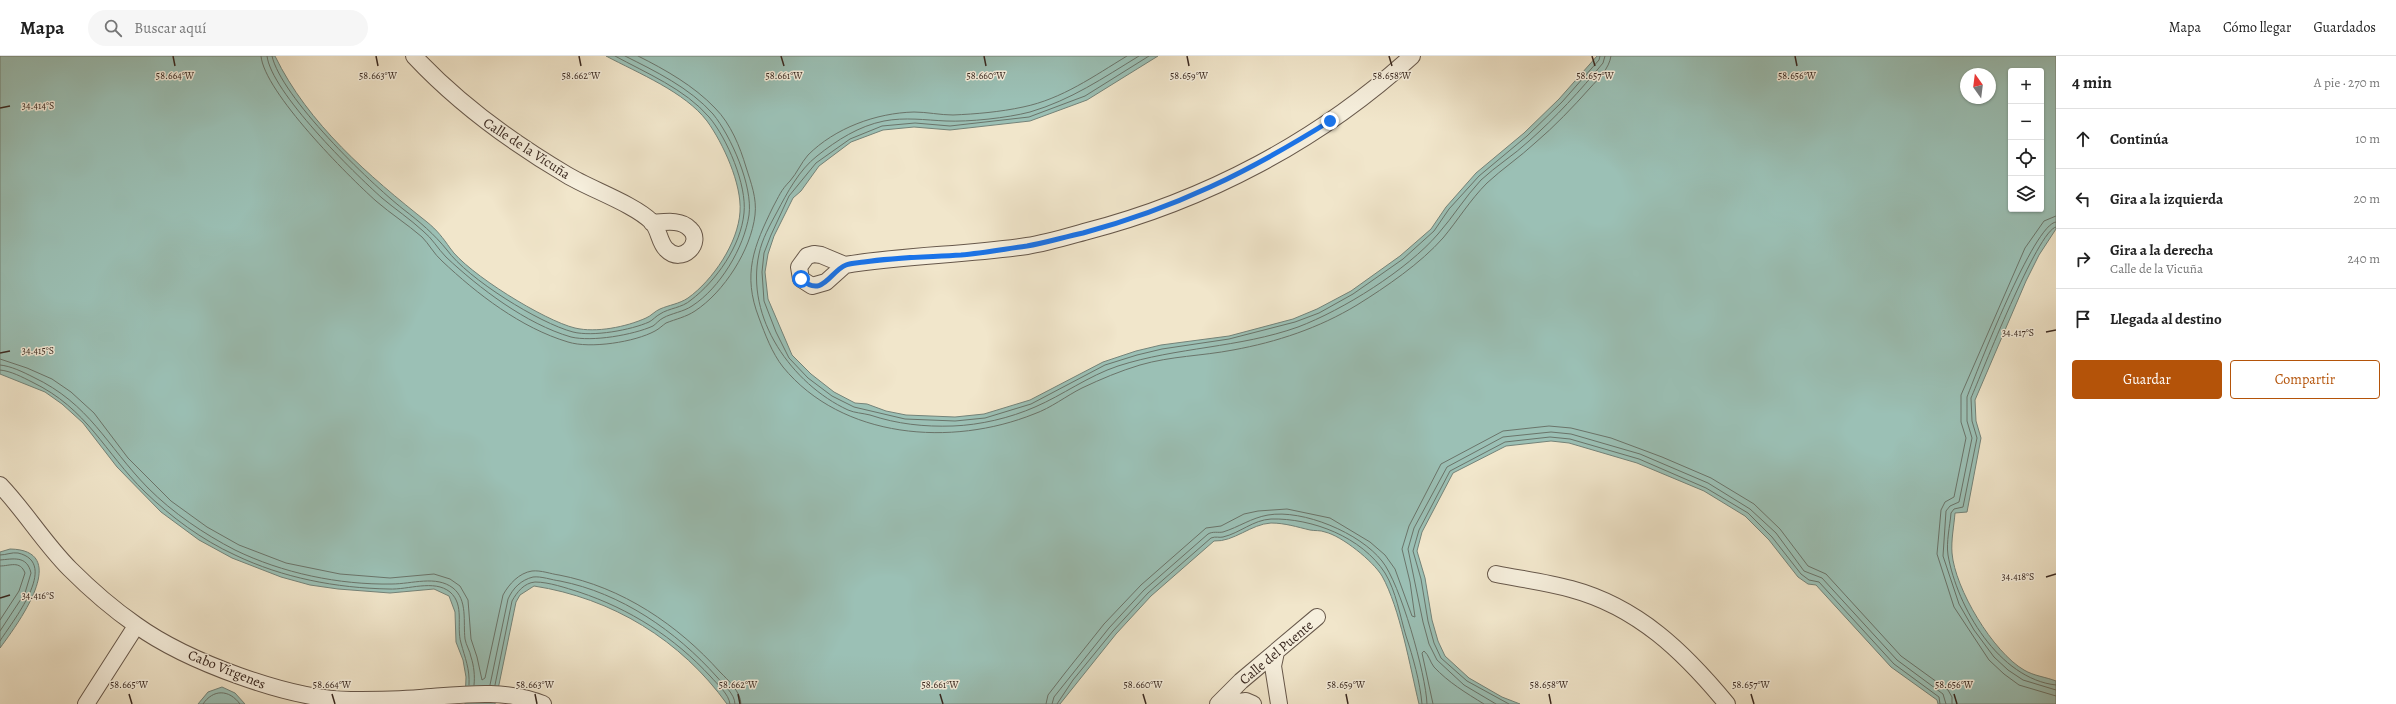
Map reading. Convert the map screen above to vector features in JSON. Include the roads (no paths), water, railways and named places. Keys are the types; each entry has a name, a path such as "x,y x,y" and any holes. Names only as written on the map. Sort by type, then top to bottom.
{"street":[{"name":"Calle de la Vicuña","path":"414,56 477,114 509,138 568,175 633,209 652,223"},
{"path":"845,265 871,261 963,254 1029,246 1124,222 1166,208 1212,188 1276,154 1330,121 1383,82 1412,56"},
{"name":"Cabo Vírgenes","path":"0,486 49,546 71,569 136,626 165,643 241,677 278,688 349,702 449,695 507,695 543,704"},
{"path":"1496,574 1572,589 1623,610 1670,642 1709,681 1727,704"},
{"name":"Calle del Puente","path":"1218,704 1317,617"},
{"path":"86,704 136,626"},
{"path":"1276,652 1273,666 1279,704"},
{"path":"1225,704 1246,701 1254,704"}],"water":[{"path":"0,56 275,56 289,81 322,126 362,167 434,228 459,258 472,270 508,295 545,316 575,328 592,330 611,328 638,321 648,317 660,309 688,298 706,281 723,260 735,236 740,212 740,201 735,177 725,152 707,121 698,111 674,92 606,56 1158,56 1087,100 1030,121 950,130 914,127 883,130 851,142 819,166 801,191 793,198 774,236 768,254 765,272 768,299 792,355 811,374 834,392 855,403 867,404 886,411 906,415 955,417 984,414 1030,400 1103,362 1136,351 1161,345 1229,336 1293,319 1317,309 1351,291 1400,256 1431,229 1446,207 1476,173 1524,133 1559,99 1597,56 2056,56 2056,229 2039,255 2026,281 1975,400 1976,421 1981,438 1967,512 1955,513 1952,553 1960,584 1988,635 2012,661 2024,670 2056,681 2056,704 1938,704 1937,700 1891,667 1816,585 1808,584 1798,577 1769,540 1745,516 1704,491 1637,463 1569,443 1551,441 1506,446 1453,473 1422,532 1417,551 1425,578 1432,620 1438,641 1445,656 1469,678 1502,697 1520,704 1419,704 1394,604 1378,570 1356,550 1332,534 1286,524 1271,523 1256,526 1229,539 1214,541 1151,596 1116,634 1060,704 727,704 709,681 688,660 666,642 642,626 591,600 534,586 520,595 516,602 495,704 465,704 466,677 463,660 456,642 455,612 449,596 434,589 390,593 310,585 281,577 232,558 199,540 161,512 117,467 83,423 62,404 45,392 0,374"},
{"path":"10,549 28,553 37,562 39,575 35,590 27,607 18,623 0,648 0,552"},
{"path":"222,687 235,693 245,704 198,704 208,692"}]}
